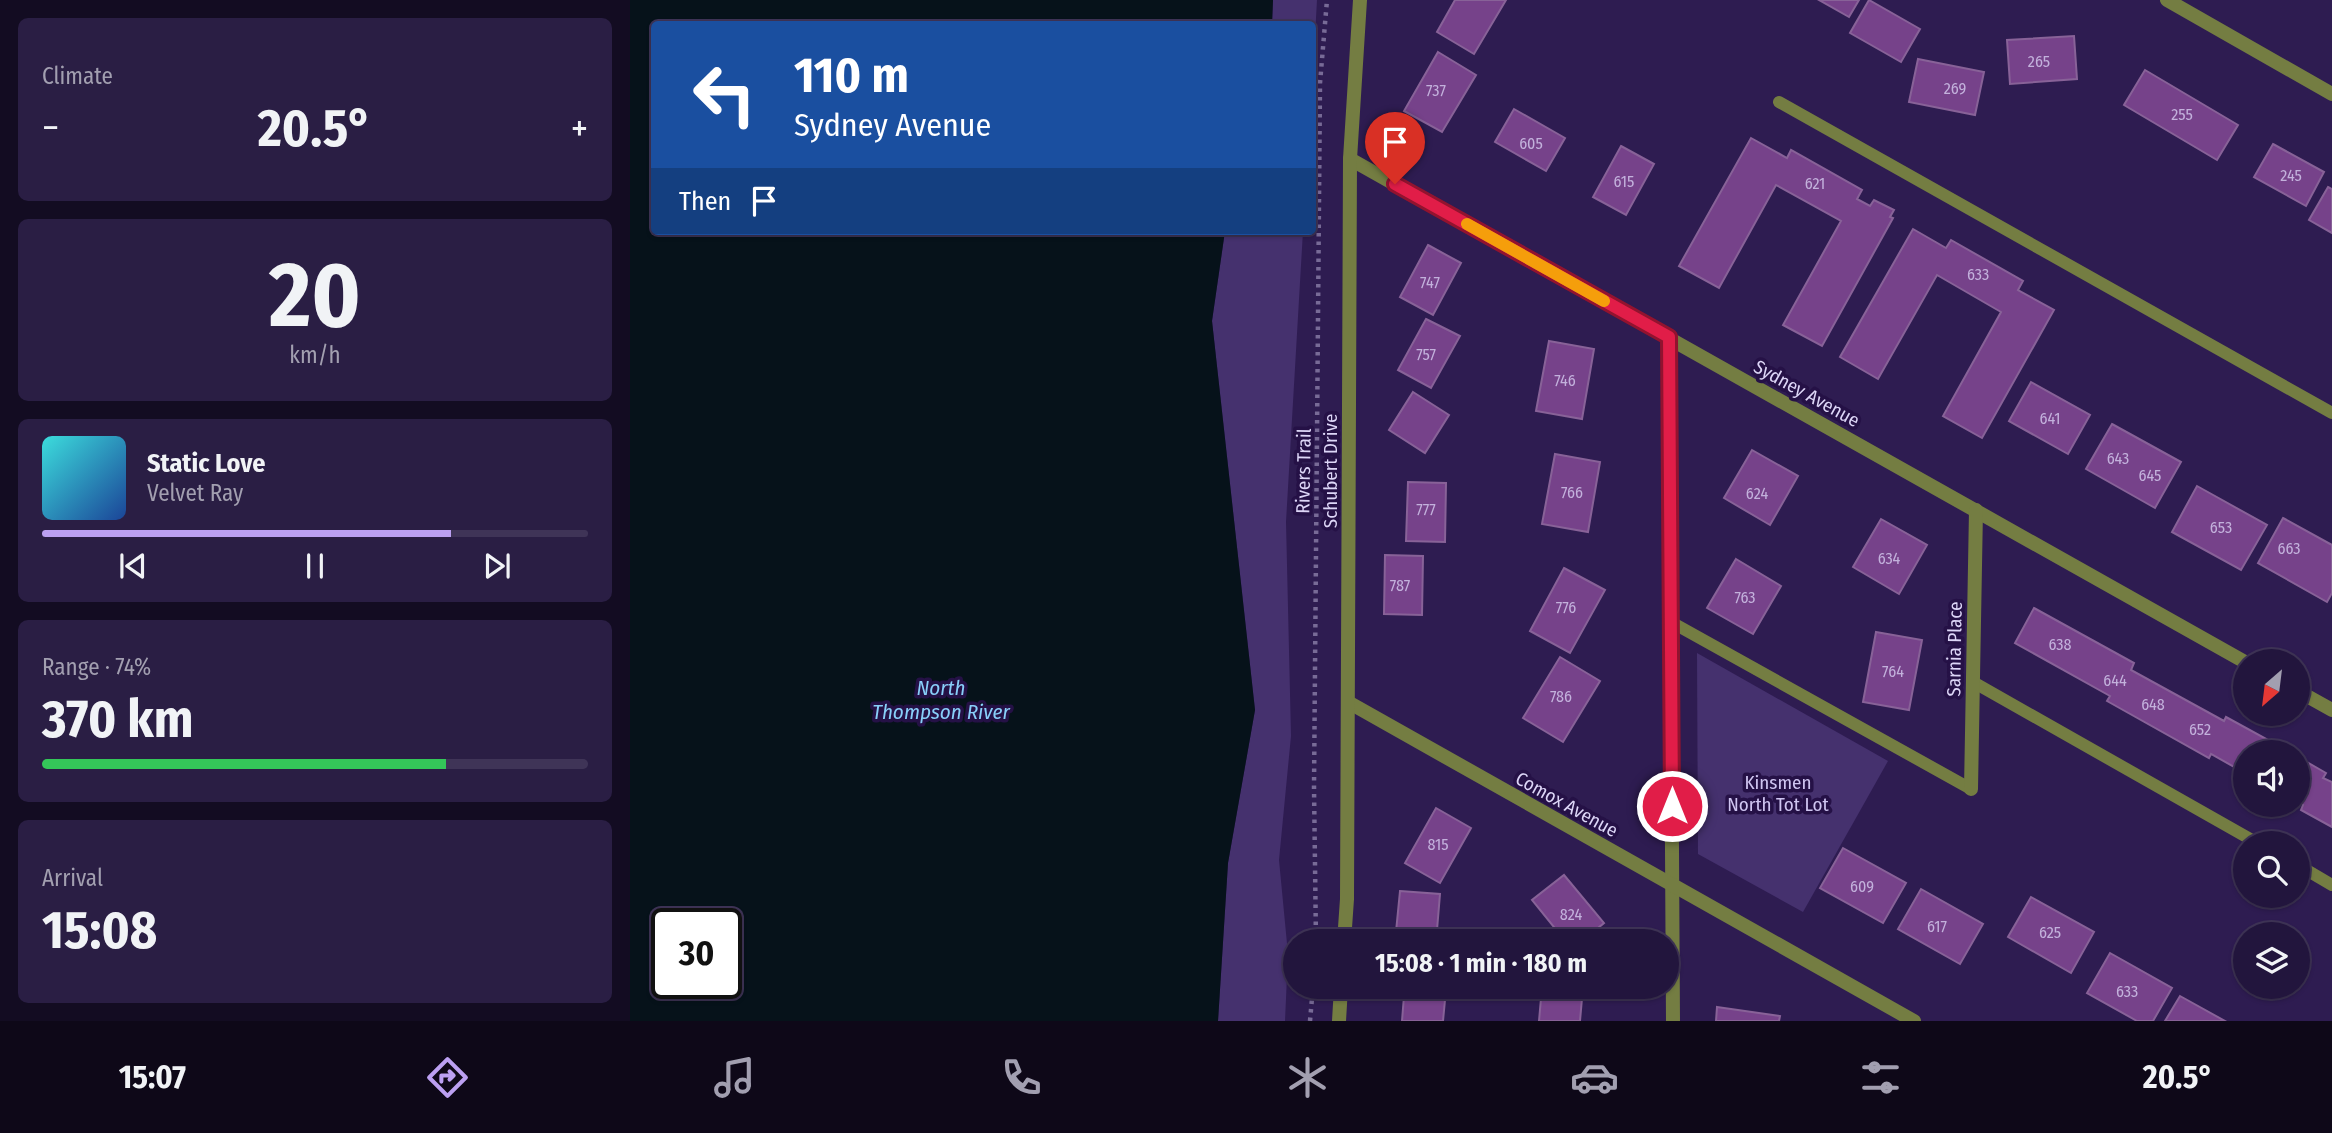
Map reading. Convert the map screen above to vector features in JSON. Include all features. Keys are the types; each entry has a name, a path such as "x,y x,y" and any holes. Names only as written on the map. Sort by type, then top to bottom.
{"street":[{"name":"Schubert Drive","path":"1345,929 1350,159 1360,0"},
{"path":"2167,0 2332,94"},
{"name":"Sydney Avenue","path":"1350,159 2233,655"},
{"path":"1669,337 1673,1021"},
{"name":"Sarnia Place","path":"1971,789 1976,510"},
{"path":"2310,698 2332,710"},
{"name":"Comox Avenue","path":"1348,702 1914,1021"},
{"path":"1339,1021 1340,999"}],"lane":[{"path":"1779,102 2332,413"},
{"path":"1671,622 1971,789"},
{"path":"1973,682 2236,831"},
{"path":"2310,872 2332,885"}],"path":[{"name":"Rivers Trail","path":"1316,929 1314,774 1320,111 1327,0"},
{"path":"1310,1021 1312,999"}],"green space":[{"path":"1273,0 1317,0 1316,21 1272,21"},
{"path":"1224,235 1303,235 1286,522 1291,736 1279,860 1286,929 1283,929 1285,1021 1218,1021 1228,863 1255,710 1212,321"},
{"name":"Kinsmen North Tot Lot","path":"1697,653 1888,761 1803,912 1698,854"}],"water":[{"name":"North Thompson River","path":"630,0 1273,0 1272,21 651,21 651,235 1224,235 1212,321 1255,710 1228,863 1218,1021 630,1021"}],"building":[{"path":"1455,0 1506,0 1474,54 1437,32"},
{"path":"1819,0 1859,0 1849,17"},
{"path":"1869,0 1920,29 1901,62 1850,33"},
{"path":"2074,36 2077,79 2010,84 2007,40"},
{"path":"1438,52 1476,75 1442,132 1404,111"},
{"path":"1918,59 1984,72 1975,115 1909,102"},
{"path":"2145,70 2238,125 2217,160 2124,105"},
{"path":"1514,109 1565,138 1546,171 1495,142"},
{"path":"1751,138 1787,158 1791,150 1862,190 1857,199 1870,206 1874,200 1894,210 1890,217 1893,218 1822,346 1783,325 1841,221 1776,185 1719,288 1679,266"},
{"path":"2273,144 2324,172 2306,206 2254,177"},
{"path":"1621,146 1654,164 1626,215 1593,197"},
{"path":"2328,187 2332,189 2332,233 2309,220"},
{"path":"1913,229 1946,248 1951,240 2023,281 2018,290 2054,310 1982,438 1943,416 2001,312 1937,275 1878,379 1840,357"},
{"path":"1428,245 1461,263 1433,315 1400,297"},
{"path":"1426,319 1460,336 1431,388 1398,370"},
{"path":"1549,341 1594,349 1582,419 1536,411"},
{"path":"2031,382 2090,415 2068,454 2009,421"},
{"path":"1413,392 1449,415 1425,453 1389,430"},
{"path":"2112,424 2181,462 2155,508 2086,469"},
{"path":"1752,450 1798,476 1770,525 1724,498"},
{"path":"1555,454 1600,462 1588,532 1542,524"},
{"path":"1408,482 1446,483 1445,542 1406,541"},
{"path":"2197,486 2267,525 2241,570 2172,532"},
{"path":"2283,518 2332,545 2332,593 2327,602 2258,563"},
{"path":"1881,519 1927,545 1899,594 1853,567"},
{"path":"1385,555 1423,556 1422,615 1384,614"},
{"path":"1736,559 1781,586 1753,634 1707,608"},
{"path":"1564,568 1605,590 1570,653 1530,631"},
{"path":"2034,608 2134,663 2131,670 2224,721 2226,717 2233,721 2233,726 2242,726 2268,740 2233,740 2233,766 2211,754 2209,758 2107,701 2110,696 2015,643"},
{"path":"1876,632 1922,640 1909,710 1863,702"},
{"path":"1560,657 1600,681 1563,742 1523,718"},
{"path":"2310,764 2326,773 2323,778 2332,782 2332,827 2310,815"},
{"path":"1436,808 1471,828 1440,883 1405,863"},
{"path":"1843,848 1906,883 1883,923 1820,888"},
{"path":"1564,875 1604,923 1597,929 1555,929 1532,900"},
{"path":"1921,889 1983,924 1960,964 1898,929"},
{"path":"1400,891 1440,894 1437,929 1396,929"},
{"path":"2031,897 2094,932 2071,973 2008,937"},
{"path":"2110,953 2172,988 2153,1021 2137,1021 2087,993"},
{"path":"2180,996 2225,1021 2165,1021"},
{"path":"1404,999 1445,1000 1443,1021 1402,1021"},
{"path":"1541,999 1582,999 1580,1021 1539,1021"},
{"path":"1717,1007 1780,1016 1779,1021 1716,1021"}],"slow traffic":[{"path":"1467,224 1604,301"}],"route":[{"path":"1395,184 1669,337 1672,806"}]}
